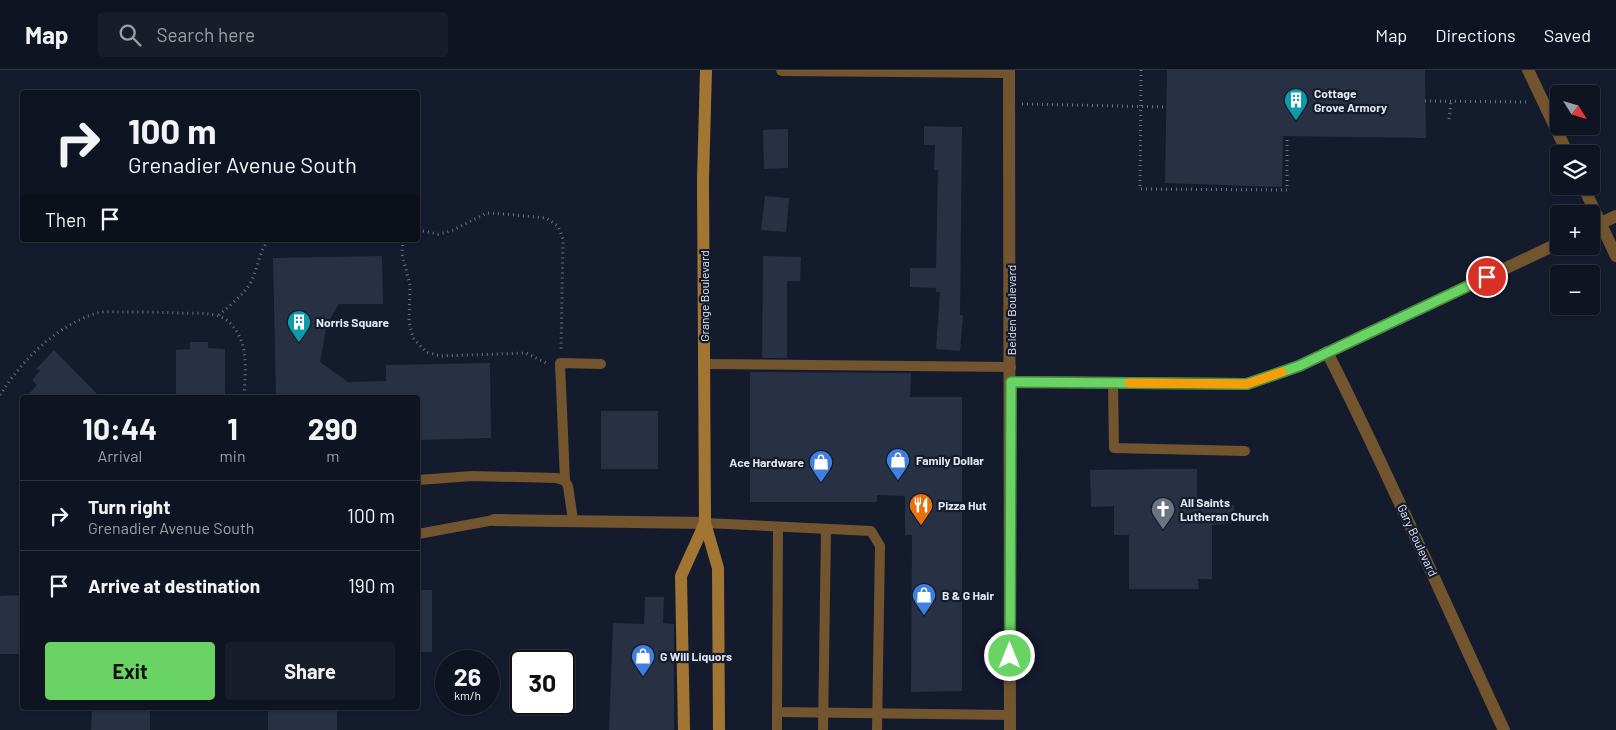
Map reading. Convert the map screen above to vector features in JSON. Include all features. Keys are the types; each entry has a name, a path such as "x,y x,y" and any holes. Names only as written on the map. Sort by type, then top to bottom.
{"street":[{"name":"Grange Boulevard","path":"706,70 703,180 705,523 718,568 719,730"},
{"path":"782,70 1009,71"},
{"path":"1528,70 1564,145"},
{"name":"Belden Boulevard","path":"1009,71 1011,367 1010,730"},
{"path":"1600,224 1616,216"},
{"path":"1600,232 1616,256"},
{"path":"1011,382 1247,384 1299,366 1550,247"},
{"name":"Gary Boulevard","path":"1327,352 1411,524 1504,730"},
{"path":"494,520 705,523"},
{"name":"Grange Boulevard","path":"684,730 681,576 705,523"}],"lane":[{"path":"573,520 568,486 565,481 560,363 601,364"},
{"path":"704,364 1011,367"},
{"path":"1113,383 1114,448 1245,451"},
{"path":"420,480 472,476 557,478 565,481"},
{"path":"420,534 494,520"},
{"path":"705,523 871,531 880,546 877,730"},
{"path":"777,730 778,527"},
{"path":"823,730 826,529"},
{"path":"777,712 1010,715"}],"path":[{"path":"1141,70 1140,189 1286,190 1287,136"},
{"path":"1426,101 1543,102"},
{"path":"1449,119 1451,101"},
{"path":"1009,104 1166,107"},
{"path":"403,242 402,254 410,285 409,321 413,338 426,352 441,356 526,352 548,364 560,363 563,239 558,226 546,218 487,213 451,231 438,234 420,230"},
{"path":"219,315 252,282 264,245 267,242"},
{"path":"0,395 22,363 46,341 75,323 99,312 162,312 219,315 232,324 241,340 245,357 244,395"}],"building":[{"name":"Cottage Grove Armory","path":"1167,70 1425,70 1426,138 1283,136 1282,187 1165,183"},
{"path":"924,126 962,127 960,315 963,315 960,351 936,349 940,292 936,292 936,288 910,287 910,268 936,268 938,170 934,170 935,145 924,145"},
{"path":"788,129 788,168 764,169 763,130"},
{"path":"765,196 789,198 786,232 761,230"},
{"name":"Norris Square","path":"382,256 383,304 339,304 327,324 320,362 348,382 386,381 386,365 490,363 491,438 420,440 420,395 276,395 273,258"},
{"path":"763,256 801,257 800,281 787,281 787,358 762,358"},
{"path":"190,342 208,342 208,348 225,349 225,395 176,395 176,350 190,349"},
{"path":"54,350 98,395 28,395 37,385 32,380 40,371 36,369"},
{"path":"750,372 911,373 910,397 962,397 962,691 911,692 912,535 905,535 905,496 877,495 877,502 750,502"},
{"path":"601,411 658,411 658,469 601,469"},
{"name":"All Saints Lutheran Church","path":"1197,469 1197,502 1207,502 1208,506 1234,505 1235,523 1212,525 1212,579 1198,579 1199,589 1129,589 1129,535 1114,535 1114,506 1091,507 1090,470"},
{"path":"420,590 432,590 432,652 420,652"},
{"path":"20,595 20,654 0,654 0,596"},
{"name":"G Will Liquors","path":"645,597 664,597 663,623 674,624 674,730 609,730 613,623 644,624"},
{"path":"92,710 150,710 150,730 91,730"},
{"path":"268,710 337,710 337,730 268,730"}],"slow traffic":[{"path":"1129,383 1247,384 1282,372"}],"place":[{"name":"Cottage Grove Armory","path":"1296,121"},
{"name":"Norris Square","path":"299,343"},
{"name":"Family Dollar","path":"898,481"},
{"name":"Ace Hardware","path":"821,483"},
{"name":"Pizza Hut","path":"921,526"},
{"name":"All Saints Lutheran Church","path":"1163,530"},
{"name":"B & G Hair","path":"924,616"},
{"name":"G Will Liquors","path":"643,677"}],"route":[{"path":"1010,656 1011,382 1247,384 1299,366 1487,277"}]}
